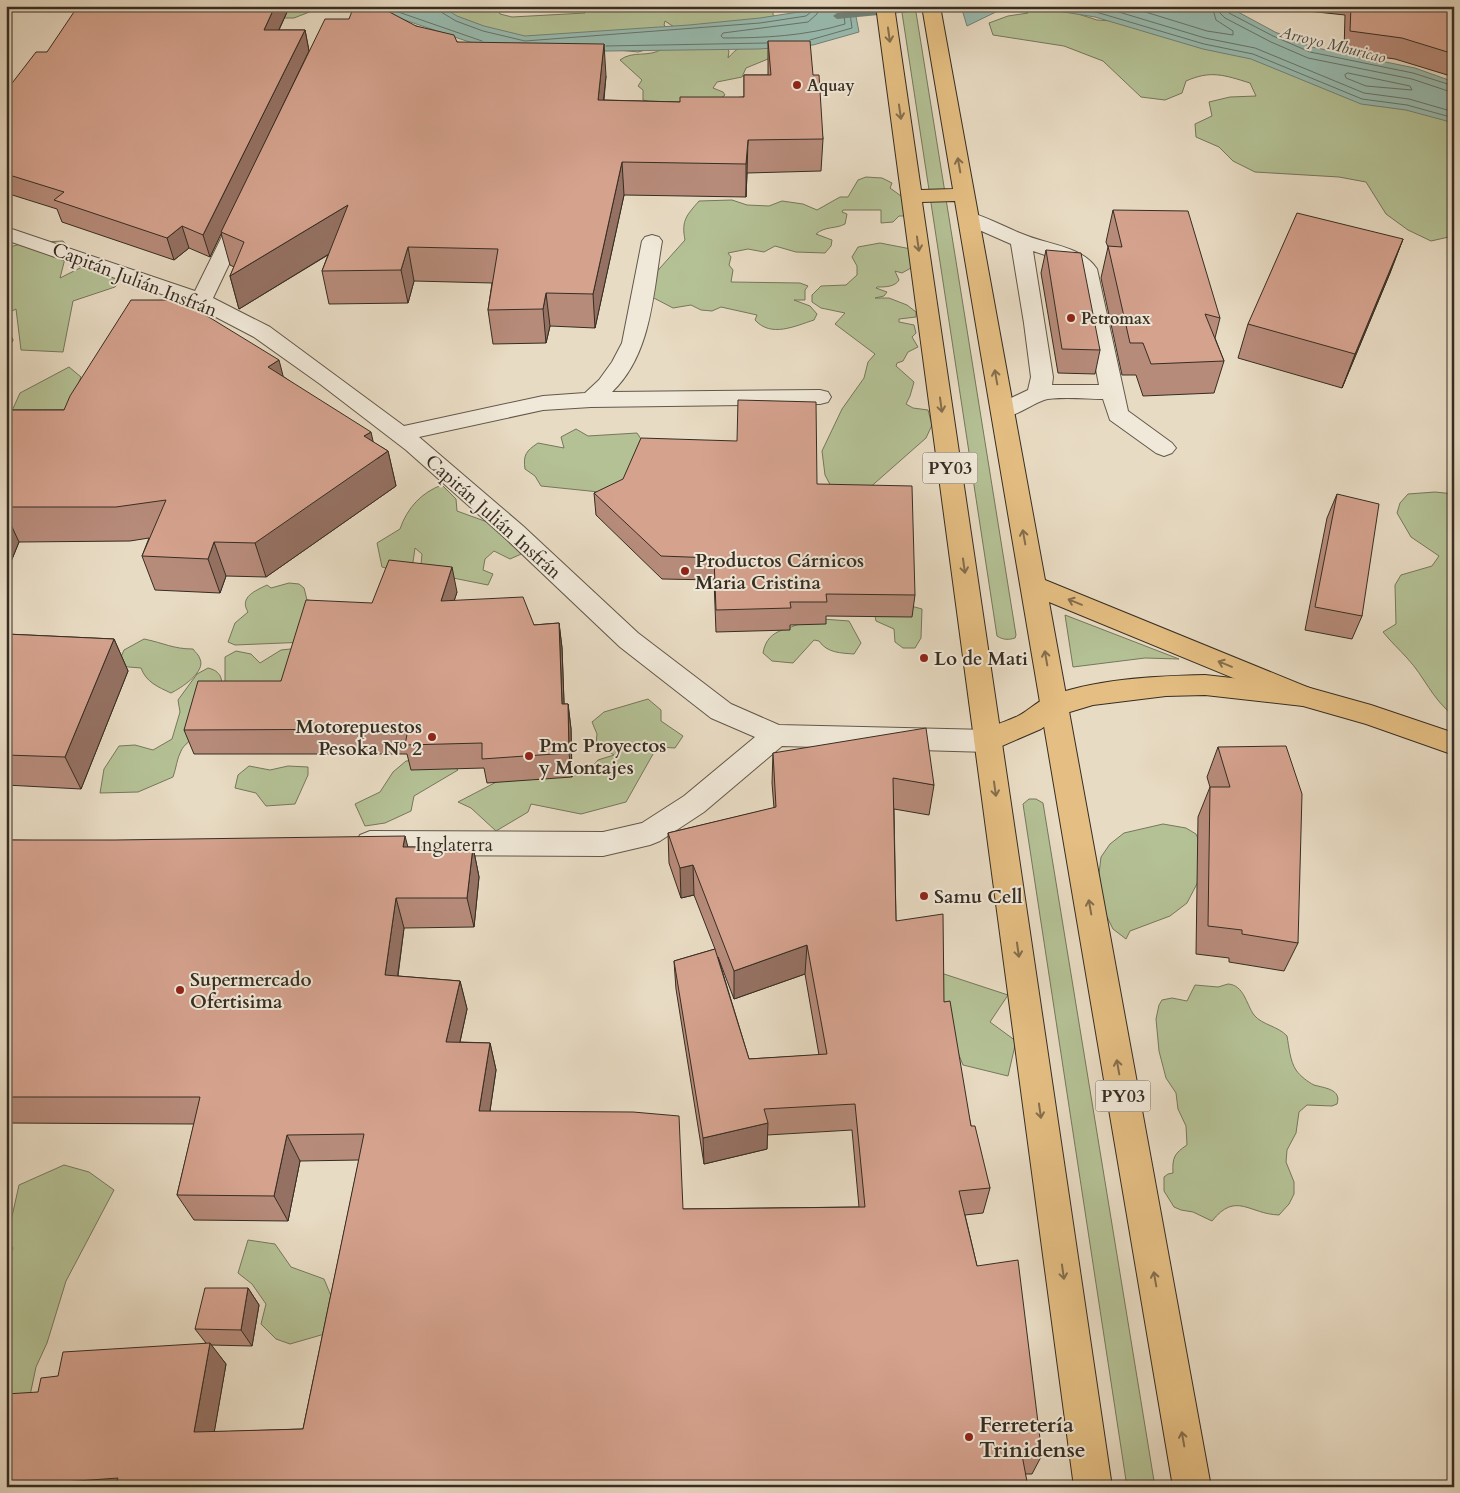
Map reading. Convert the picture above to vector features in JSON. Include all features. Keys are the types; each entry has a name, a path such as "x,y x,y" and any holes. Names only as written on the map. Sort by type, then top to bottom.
{"main road":[{"name":"PY03","path":"885,6 1093,1487"},
{"name":"PY03","path":"931,6 1192,1487"},
{"path":"912,196 964,195"},
{"path":"1033,585 1302,696 1371,715 1454,744"},
{"path":"988,741 1031,722 1054,706 1093,695 1166,686 1205,685 1302,696"}],"street":[{"path":"201,300 248,203"},
{"path":"968,218 1019,240 1066,256 1087,269 1118,415 1164,448"},
{"name":"Capitán Julián Insfrán","path":"6,233 201,300 262,332 401,434 514,532 629,640 721,711 776,735 988,741"},
{"path":"1019,240 1036,332 1042,377 1039,392"},
{"path":"591,400 607,385 622,364 633,343 652,241"},
{"path":"1002,411 1039,392 1112,392"},
{"path":"401,434 543,403 591,400 820,396"},
{"name":"Inglaterra","path":"340,843 604,844 650,833 694,804 776,735"}],"green space":[{"path":"216,6 318,6 317,9 294,18 280,18"},
{"path":"450,6 497,6 500,14 512,17 585,13 576,6 697,6 702,10 765,6 773,9 773,15 777,18 677,29 665,21 664,25 668,29 649,49 638,52 519,40 445,12"},
{"path":"901,6 915,6 1016,635 1015,638 1010,639 997,636"},
{"path":"1052,10 1075,13 1097,20 1146,23 1454,119 1453,236 1431,241 1408,230 1386,214 1366,182 1339,177 1255,172 1233,161 1219,147 1196,137 1195,124 1212,116 1209,102 1230,97 1256,96 1250,83 1225,76 1210,75 1186,81 1182,93 1165,100 1141,97 1103,61 1064,46 993,35 989,23 1008,16 1028,13 1024,11"},
{"path":"773,43 768,59 746,68 742,77 717,82 713,88 723,92 725,95 713,104 655,103 643,100 643,90 638,86 642,80 620,60 630,55 657,52 662,49 723,45 729,51 728,58 738,48 748,44"},
{"path":"866,177 882,178 892,183 890,188 908,201 910,216 899,216 893,222 881,223 881,210 843,210 842,212 847,214 845,224 819,231 816,234 832,240 831,246 825,253 796,252 775,246 764,252 748,249 728,253 731,257 729,265 733,270 731,282 800,283 808,286 805,290 805,300 794,300 810,306 817,314 814,320 783,329 768,328 755,320 757,315 721,307 712,311 701,310 691,305 673,308 652,297 652,277 685,240 684,227 686,218 699,201 732,200 747,205 769,206 782,201 803,204 817,210 840,197 848,197 858,180"},
{"path":"63,241 68,247 60,278 96,260 125,273 115,287 73,301 63,352 21,350 16,309 6,314 6,248 24,243"},
{"path":"880,243 911,249 918,264 902,273 895,271 899,280 886,287 877,287 887,292 884,296 875,298 889,298 907,305 916,312 916,317 899,319 899,322 914,325 916,333 912,337 918,347 908,352 903,361 897,363 896,366 914,382 906,404 913,408 928,410 932,425 926,438 867,490 835,494 825,475 822,451 842,409 864,378 868,362 875,354 835,324 845,313 821,308 812,302 812,295 821,286 846,285 857,275 857,266 852,257 858,247"},
{"path":"69,367 81,377 69,407 34,431 6,424 20,393"},
{"path":"576,429 588,436 637,433 650,452 646,469 599,492 541,486 535,476 525,469 524,460 526,454 538,443 564,448 561,437"},
{"path":"442,485 456,499 457,511 490,523 528,551 510,559 494,551 485,559 483,570 493,574 488,585 448,577 420,575 422,554 415,548 413,562 397,571 382,567 377,543 400,529 411,508 422,496"},
{"path":"1435,492 1454,494 1454,716 1439,702 1413,665 1383,632 1396,624 1395,585 1401,575 1432,566 1439,556 1411,537 1397,513 1400,503 1408,494"},
{"path":"289,583 299,584 304,588 307,600 332,603 307,642 235,645 228,642 235,623 248,612 245,602 250,595 267,585 271,588"},
{"path":"900,603 922,609 921,638 915,648 903,648 895,642 894,629 876,621 875,616"},
{"path":"1065,615 1179,659 1145,658 1073,667"},
{"path":"809,618 849,621 861,643 854,654 830,650 819,641 814,640 793,663 772,661 763,653 766,644 775,633"},
{"path":"144,639 174,647 193,649 198,655 201,664 196,674 192,679 171,693 149,680 141,668 117,666 124,650"},
{"path":"309,647 322,682 225,690 225,657 236,651 251,654 260,663 281,650"},
{"path":"208,668 217,672 221,679 219,698 197,734 182,749 173,777 138,792 100,793 104,769 119,746 135,745 153,750 172,739 180,712 178,700 197,674"},
{"path":"648,699 661,710 661,721 683,736 675,748 657,747 626,802 581,814 531,804 528,812 496,831 471,808 458,802 504,778 575,771 587,773 598,760 614,755 596,744 597,734 592,722 604,712"},
{"path":"445,758 458,770 414,796 411,811 385,823 365,826 355,804 380,792 393,772 406,761"},
{"path":"249,766 270,770 288,766 308,767 308,775 295,804 266,806 256,793 235,788 238,775"},
{"path":"1029,799 1036,799 1043,803 1155,1487 1127,1487 1023,804"},
{"path":"1163,824 1186,828 1196,834 1199,841 1200,878 1187,903 1170,916 1130,931 1126,939 1113,929 1104,911 1099,874 1101,857 1110,844 1124,833"},
{"path":"941,973 1008,995 990,1022 1016,1041 1008,1076 963,1065 954,1043 900,982"},
{"path":"1228,984 1241,991 1251,1011 1257,1018 1287,1036 1292,1062 1296,1070 1314,1085 1335,1092 1338,1099 1337,1104 1332,1106 1307,1105 1299,1112 1296,1133 1287,1150 1286,1162 1294,1182 1294,1194 1289,1204 1279,1215 1236,1206 1228,1207 1212,1221 1193,1212 1174,1207 1164,1191 1164,1177 1173,1173 1175,1156 1187,1145 1186,1126 1178,1109 1176,1093 1166,1078 1159,1051 1156,1019 1162,1000 1172,998 1187,1001 1195,985 1218,987"},
{"path":"64,1165 89,1172 114,1190 66,1281 47,1343 36,1367 28,1405 6,1407 6,1268 13,1248 7,1239 19,1185"},
{"path":"248,1240 275,1244 291,1267 324,1279 341,1320 328,1333 290,1344 276,1339 261,1324 266,1304 252,1284 238,1273"}],"water":[{"path":"372,6 441,6 457,16 484,26 525,36 689,25 760,18 805,11 809,6 854,6 859,32 813,45 759,49 532,52 493,50 384,13"},
{"path":"961,6 1227,6 1275,32 1312,47 1415,68 1454,82 1454,123 1406,110 1361,104 1251,59 1203,49 1095,17 1039,8 1004,8 967,26"}],"building":[{"path":"78,6 275,6 264,30 305,30 203,235 182,226 167,238 54,200 64,192 6,174 6,91 36,52 47,52"},
{"path":"354,6 378,6 416,26 454,35 457,42 604,44 598,100 680,102 680,97 744,97 744,75 771,75 768,41 810,41 813,75 819,75 823,139 748,140 746,164 622,162 593,294 546,293 543,309 488,310 498,249 408,247 401,270 322,271 348,205 230,276 244,242 221,232 325,19 349,19"},
{"path":"1351,6 1454,6 1454,54 1402,38 1350,31"},
{"path":"1113,210 1188,211 1220,318 1205,314 1224,361 1151,364 1143,343 1130,343 1108,246 1122,247"},
{"path":"1297,213 1403,239 1355,354 1248,324"},
{"path":"1046,250 1081,253 1100,350 1062,349"},
{"path":"131,300 181,300 279,360 268,367 371,432 364,436 388,451 255,543 214,542 208,559 142,556 166,500 116,507 6,507 6,410 64,410 70,396"},
{"path":"738,400 816,402 817,484 912,486 915,595 826,594 827,602 790,602 791,608 716,610 714,558 661,556 594,493 623,479 641,438 737,441"},
{"path":"1337,494 1379,504 1362,616 1315,607"},
{"path":"389,560 452,567 441,601 523,597 534,625 559,623 562,704 568,704 569,753 482,759 482,743 405,745 408,729 184,730 198,681 281,681 306,600 372,603"},
{"path":"6,634 114,639 65,757 6,755"},
{"path":"926,728 934,785 893,778 896,921 943,914 944,1002 950,1001 971,1126 975,1126 990,1188 959,1191 977,1266 1018,1260 1042,1455 1022,1455 1028,1487 114,1487 118,1478 6,1487 6,1394 38,1392 41,1378 58,1376 63,1352 210,1343 194,1432 303,1429 364,1134 287,1135 274,1196 177,1195 200,1097 6,1097 6,840 405,836 403,847 473,847 467,898 396,898 385,975 460,981 446,1042 490,1043 479,1111 633,1112 679,1116 683,1209 865,1207 855,1104 764,1109 768,1123 703,1138 674,961 715,949 749,1059 827,1054 807,945 734,971 693,865 680,868 668,833 776,807 773,753"},
{"path":"1286,746 1302,794 1298,943 1242,934 1242,930 1208,926 1210,787 1230,787 1218,747"},
{"path":"205,1288 248,1288 241,1330 195,1329"},
{"path":"1269,1482 1358,1485 1358,1487 1270,1487"}],"waterway":[{"name":"Arroyo Mburicao","path":"837,16 941,6"}],"place":[{"name":"Aquay","path":"797,85"},
{"name":"Petromax","path":"1071,318"},
{"name":"Productos Cárnicos Maria Cristina","path":"685,571"},
{"name":"Lo de Mati","path":"924,658"},
{"name":"Motorepuestos Pesoka Nº 2","path":"432,737"},
{"name":"Pmc Proyectos y Montajes","path":"529,756"},
{"name":"Samu Cell","path":"924,896"},
{"name":"Supermercado Ofertisima","path":"180,990"},
{"name":"Ferretería Trinidense","path":"969,1437"}]}
